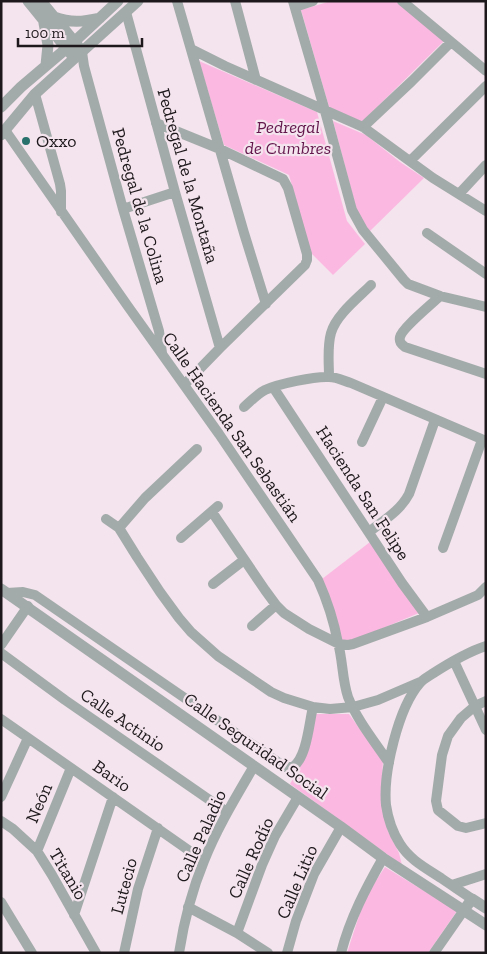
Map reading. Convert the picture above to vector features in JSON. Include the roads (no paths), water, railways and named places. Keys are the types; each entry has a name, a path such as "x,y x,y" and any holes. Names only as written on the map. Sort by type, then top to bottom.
{"street":[{"path":"28,1 48,18 78,55"},
{"path":"41,1 48,18 46,65"},
{"path":"1,107 118,1"},
{"path":"3,133 35,94 138,1"},
{"path":"178,1 190,49 266,304"},
{"path":"235,1 256,80"},
{"path":"314,1 294,4 352,210 363,230 404,280 414,287 440,296 486,307"},
{"path":"402,1 486,71"},
{"name":"Pedregal de la Montaña","path":"126,12 174,192 220,348"},
{"path":"48,18 70,22 100,18"},
{"path":"363,127 451,42"},
{"path":"190,49 363,127 433,178 486,211"},
{"name":"Pedregal de la Colina","path":"78,55 84,66 159,331 162,354"},
{"path":"410,162 486,86"},
{"path":"35,94 60,184 61,212"},
{"path":"156,123 279,176 286,182 306,248 307,260 305,265 184,385"},
{"name":"Calle Hacienda San Sebastián","path":"3,133 219,434 318,580 325,596 339,644 343,679 348,695 353,707 389,763"},
{"path":"459,194 486,165"},
{"path":"123,209 174,192"},
{"path":"427,233 486,274"},
{"path":"329,377 328,350 332,328 371,285"},
{"path":"440,296 402,332 400,336 401,344 486,374"},
{"path":"244,407 264,391 273,387 313,378 329,377 340,379 484,441 443,548"},
{"name":"Hacienda San Felipe","path":"273,387 402,583 427,617"},
{"path":"362,442 383,397"},
{"path":"369,532 390,516 405,501 435,420"},
{"path":"119,528 146,498 197,449"},
{"path":"181,538 215,509 244,560 276,605 298,622 339,644 353,644 427,617 478,595 486,587"},
{"path":"106,519 119,528 179,618 202,642 218,656 284,698 313,707 330,709 353,707 378,700 420,682 454,661 486,646"},
{"path":"213,584 244,560"},
{"name":"Calle Seguridad Social","path":"4,591 35,595 285,767 293,767 299,761 313,707"},
{"name":"Calle Seguridad Social","path":"4,591 28,606 383,858 486,925"},
{"path":"252,626 276,605"},
{"path":"1,646 28,606"},
{"name":"Calle Actinio","path":"1,653 65,700 227,812"},
{"path":"454,661 486,730"},
{"path":"420,682 400,720 389,763 386,806 391,825 394,834 406,852 416,862 486,908"},
{"path":"486,701 475,706 454,726 444,747 436,797 436,806 440,812 458,826 462,828 486,823"},
{"name":"Bario","path":"1,719 204,861"},
{"path":"1,797 28,738"},
{"name":"Calle Paladio","path":"179,953 188,907 204,861 227,812 254,766"},
{"name":"Neón","path":"37,851 71,768"},
{"path":"74,915 113,797"},
{"name":"Calle Rodío","path":"237,934 262,864 275,836 298,797"},
{"name":"Titanio","path":"1,821 13,829 37,851 96,953"},
{"name":"Calle Litio","path":"287,953 296,921 314,874 341,827"},
{"name":"Lutecio","path":"124,953 138,889 158,828"},
{"path":"341,953 358,904 383,858"},
{"path":"452,885 486,874"},
{"path":"434,953 472,899"},
{"path":"1,902 32,953"},
{"path":"188,907 268,953"}],"place":[{"name":"Oxxo","path":"26,141"}],"park label":[{"name":"Pedregal de Cumbres","path":"288,137"}]}
